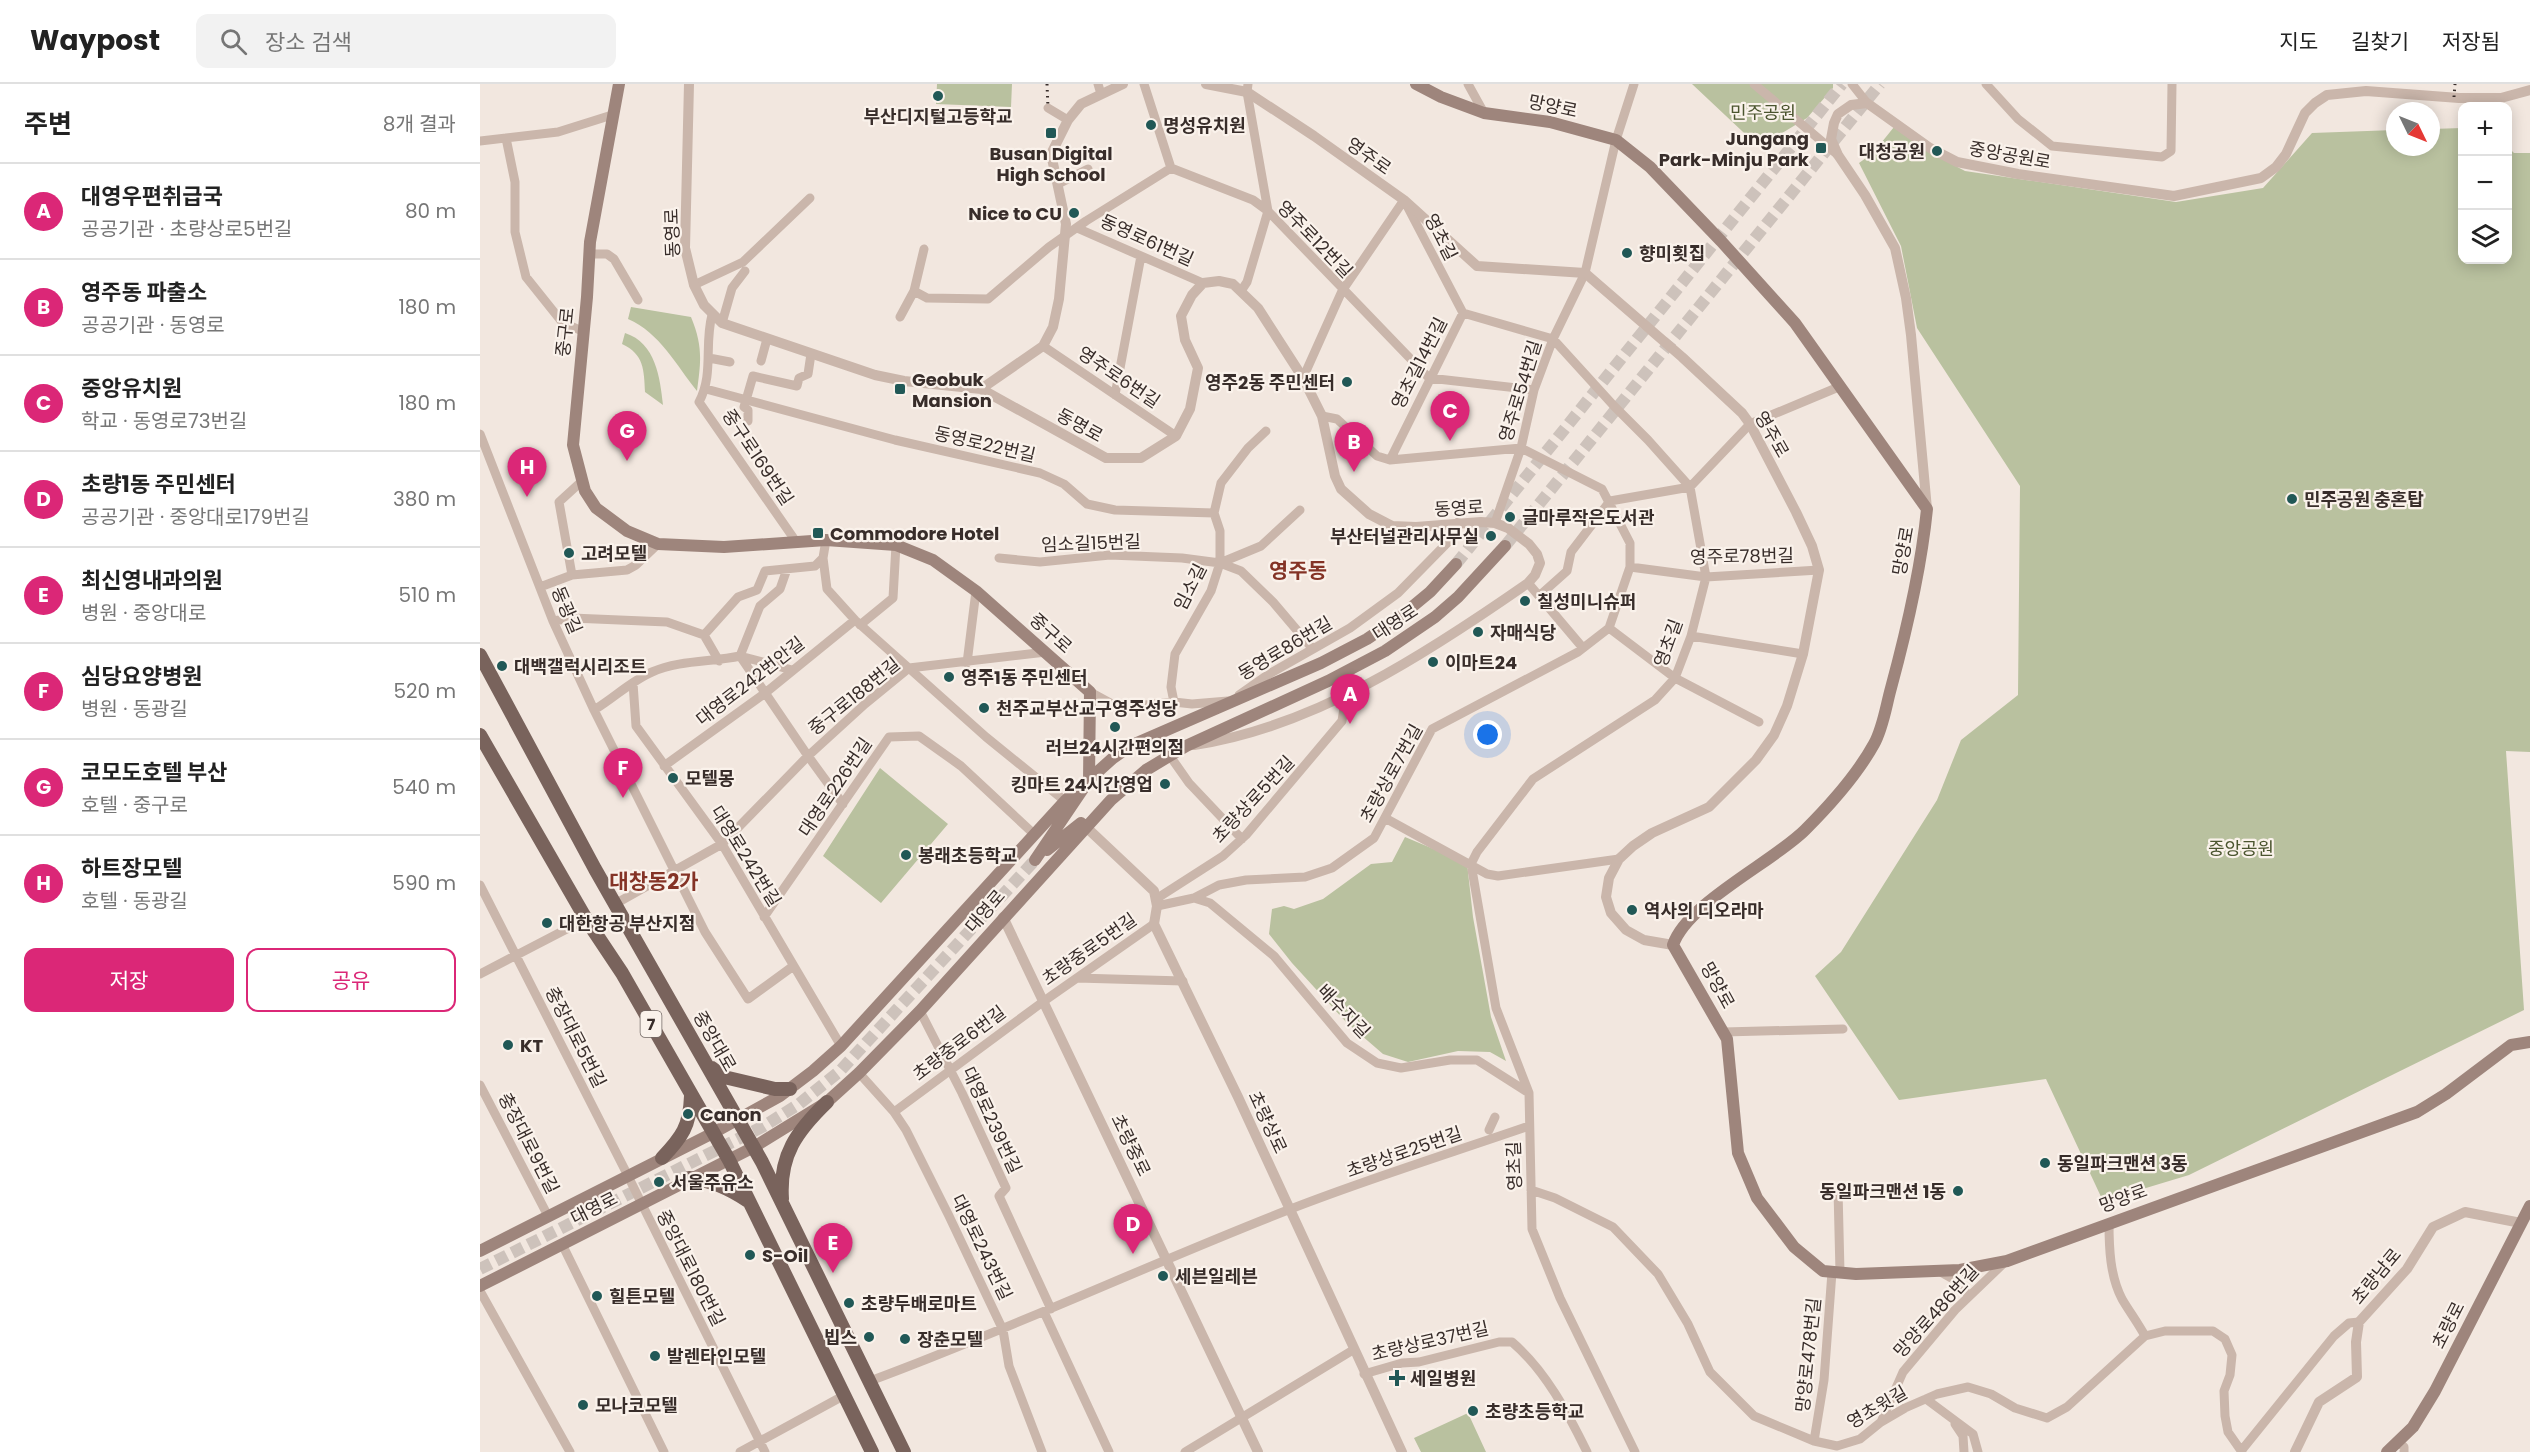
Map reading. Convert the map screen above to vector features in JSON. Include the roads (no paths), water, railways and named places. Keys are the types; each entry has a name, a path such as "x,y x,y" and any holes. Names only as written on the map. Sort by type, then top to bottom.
{"main road":[{"name":"중구로","path":"619,84 589,254 573,445 582,482 596,508 627,531 658,544 724,547 826,540 896,545 933,560 976,591 1090,692"},
{"name":"망양로","path":"1416,84 1441,98 1484,113 1550,122 1616,140 1650,167 1795,323 1928,509 1919,568 1895,673 1875,743 1851,777 1804,831 1718,895 1682,926 1673,945 1724,1032 1728,1046 1738,1153 1757,1197 1794,1247 1822,1271 1836,1272 1960,1270 2007,1261 2417,1112 2446,1094 2511,1045 2530,1042"},
{"name":"대영로","path":"480,1286 689,1178 729,1160 826,1102 859,1073 920,1011 1111,800 1146,770 1186,746 1242,718 1328,681 1393,645 1435,617 1458,597 1505,546"},
{"name":"대영로","path":"480,1251 713,1133 790,1089 841,1046 1065,801 1130,746 1321,663 1367,639 1431,592 1456,564"},
{"name":"중앙대로","path":"480,655 615,904 754,1146 904,1452"},
{"path":"1090,692 1089,780 1035,860 1111,800"},
{"name":"7","path":"480,735 729,1160 872,1452"},
{"path":"708,1065 724,1077 775,1089 790,1089"},
{"path":"662,1158 681,1139 688,1123 691,1096"},
{"path":"782,1204 781,1184 788,1151 801,1127 826,1102"},
{"path":"689,1178 714,1182 734,1191 749,1202"},
{"name":"초량로","path":"2387,1452 2413,1426 2435,1391 2530,1206"}],"street":[{"name":"동영로","path":"689,84 685,248 694,285 712,315 722,323 875,375 904,381 981,389"},
{"path":"981,389 1043,346 1053,327 1059,299 1066,224 1051,154 1068,120 1081,104 1099,89 1123,84"},
{"path":"914,291 927,298 988,299 1049,247 1171,168 1144,84"},
{"name":"영주로","path":"1206,84 1248,88 1404,200 1477,266 1585,273 1682,357 1742,413 1750,424 1796,512 1812,546 1819,570 1803,654 1787,706 1774,735 1756,760 1708,807 1652,833 1619,859"},
{"path":"1468,84 1484,113"},
{"path":"1616,140 1634,84"},
{"path":"1754,84 1838,155"},
{"path":"1852,84 1867,103"},
{"path":"1986,84 2018,119 2052,146 2162,158 2171,151 2172,84"},
{"path":"1241,291 1247,282 1268,212 1248,88"},
{"name":"중앙공원로","path":"1867,103 1930,148 1958,162 2018,174 2174,196 2261,178 2276,167 2286,154 2305,113 2327,95 2366,91 2501,98 2530,90"},
{"path":"1867,103 1851,105 1839,114 1834,123 1831,139 1838,155 1865,195 1895,248 1906,298 1912,345 1928,509"},
{"path":"1048,108 1068,120"},
{"path":"480,141 574,129 612,115"},
{"path":"506,138 515,182 514,232 526,277 562,322 582,331"},
{"name":"영주로54번길","path":"1495,523 1521,448 1534,390 1553,339 1585,273 1616,140"},
{"name":"영주로12번길","path":"1171,168 1253,200 1268,212 1428,378"},
{"path":"1058,184 1088,169"},
{"path":"722,323 732,288 744,267 810,198"},
{"path":"1303,378 1342,291 1404,200"},
{"name":"영초길","path":"1404,200 1463,313"},
{"name":"동영로61번길","path":"1077,228 1203,283"},
{"path":"900,317 914,291 924,249"},
{"path":"589,254 607,254 614,259 638,300"},
{"path":"1115,395 1141,256"},
{"path":"694,285 744,267"},
{"name":"동영로","path":"1203,283 1219,281 1233,284 1258,308 1303,378 1322,416 1340,487 1370,514 1392,526 1416,527 1458,522 1495,523 1508,528 1529,544 1537,554 1540,563 1535,575 1528,583"},
{"path":"1176,436 1190,409 1198,368 1185,340 1181,316 1192,295 1203,283"},
{"path":"1463,313 1553,339 1690,487"},
{"name":"영초길14번길","path":"1390,460 1428,378 1463,313"},
{"path":"706,389 709,327 712,315"},
{"path":"761,362 767,339"},
{"name":"영주로6번길","path":"1043,346 1176,436"},
{"path":"748,420 748,410 744,407 753,376 797,386 799,378 808,374 811,354"},
{"path":"709,358 730,362"},
{"path":"1428,378 1534,390"},
{"path":"1539,596 1568,571 1570,552 1610,501 1690,487 1750,424 1841,386"},
{"name":"동영로22번길","path":"706,389 717,394 746,399 895,440 1040,473 1064,484 1087,504 1115,510 1214,513"},
{"name":"중구로169번길","path":"706,389 699,402 797,543"},
{"name":"동명로","path":"981,389 1106,458 1141,458 1176,436"},
{"path":"1322,416 1337,419 1377,456 1390,460 1521,448 1602,489 1630,543 1630,567 1609,628 1675,678 1759,722"},
{"name":"임소길","path":"1174,702 1171,687 1175,654 1211,591 1220,563 1220,531 1214,513 1221,483 1248,447 1266,431"},
{"name":"동광길","path":"481,438 553,621 594,710 705,932 748,999 792,967"},
{"path":"572,575 559,502 582,482"},
{"name":"영초길","path":"1635,1452 1560,1298 1532,1229 1529,1093 1496,1008 1471,864 1477,852 1533,779 1655,700 1675,678 1691,636 1706,577 1690,487"},
{"path":"1220,563 1261,546 1300,510"},
{"name":"동영로86번길","path":"1090,692 1112,704 1125,707 1174,702 1192,704 1232,701 1269,674 1350,628 1398,593 1452,538 1458,522"},
{"path":"826,540 823,558 828,589 858,623 987,737 1065,801"},
{"path":"540,587 572,575 627,570 636,565 658,544"},
{"path":"858,623 893,598 896,545"},
{"name":"임소길15번길","path":"999,558 1040,562 1110,555 1182,558 1220,563"},
{"path":"704,635 738,597 757,590 765,571 815,566 823,558"},
{"path":"1220,563 1241,571 1273,602 1312,648"},
{"name":"영주로78번길","path":"1630,567 1706,577 1819,570"},
{"path":"740,656 760,606 780,589 787,569"},
{"path":"1186,746 1280,725 1340,698 1435,645 1528,583 1583,648"},
{"path":"967,663 976,591"},
{"path":"553,621 572,618 667,622 704,635 719,661"},
{"name":"대영로242번안길","path":"664,766 858,623"},
{"name":"초량상로7번길","path":"1156,903 1194,898 1219,885 1246,879 1305,877 1332,868 1374,838 1432,729 1583,648 1609,628"},
{"path":"1691,636 1803,654"},
{"name":"중구로188번길","path":"615,904 722,844 808,756 909,668 1046,652"},
{"path":"740,656 764,694 843,804"},
{"path":"594,710 616,697 633,682 654,671 691,663 719,661 740,656 792,670"},
{"name":"대영로242번길","path":"633,682 636,726 722,844 792,967 841,1046"},
{"name":"초량상로5번길","path":"1156,903 1223,856 1242,839 1342,721 1344,708 1340,698"},
{"path":"1242,718 1236,728 1255,732"},
{"name":"대영로226번길","path":"764,917 889,737 912,734 919,736 961,766 1035,835"},
{"path":"1170,756 1189,783 1242,839"},
{"path":"1385,818 1487,874 1498,876 1619,859"},
{"path":"1086,827 1154,891 1156,903 1154,924"},
{"path":"1619,859 1609,878 1606,897 1611,913 1626,930 1644,940 1673,945"},
{"name":"충장대로5번길","path":"480,885 641,1204"},
{"name":"배수지길","path":"1194,898 1210,903 1274,956 1347,1043 1377,1064 1401,1068 1450,1060 1477,1060 1529,1093"},
{"name":"초량중로","path":"1004,917 1258,1452"},
{"path":"480,974 586,919"},
{"name":"초량중로5번길","path":"1044,1001 1154,924"},
{"name":"초량상로","path":"1154,924 1183,981 1402,1452"},
{"path":"1077,978 1183,981"},
{"name":"초량중로6번길","path":"894,1112 1044,1001"},
{"name":"대영로239번길","path":"920,1011 1006,1188 999,1196 1048,1310"},
{"path":"1724,1032 1843,1029"},
{"name":"대영로243번길","path":"859,1073 894,1112 906,1130 1003,1330 1009,1366 1042,1452"},
{"name":"충장대로9번길","path":"480,1085 548,1216"},
{"path":"1489,1130 1495,1117"},
{"name":"초량상로25번길","path":"870,1381 1003,1330 1290,1209 1529,1126"},
{"name":"영초윗길","path":"1531,1190 1555,1198 1613,1227 1658,1274 1688,1324 1710,1372 1754,1416 1814,1441 1838,1446 1860,1439 1881,1422 1926,1399 1968,1388 1991,1394 2014,1408 2047,1418 2067,1407 2145,1336"},
{"name":"망양로478번길","path":"1814,1441 1824,1380 1836,1272 1838,1190"},
{"name":"중앙대로180번길","path":"641,1204 765,1452"},
{"name":"초량남로","path":"2295,1452 2319,1402 2356,1377 2356,1342 2359,1322 2407,1269 2433,1227 2465,1212 2521,1223"},
{"path":"2109,1223 2109,1247 2113,1273 2121,1298 2145,1336 2166,1331 2213,1331 2225,1339 2232,1355 2230,1375 2224,1392 2225,1416 2228,1432 2241,1452 2334,1336 2349,1323 2359,1322"},
{"path":"562,1244 664,1452"},
{"name":"망양로486번길","path":"1881,1422 1903,1372 1969,1296 2007,1261"},
{"path":"1937,1270 1955,1280 1969,1296"},
{"path":"480,1291 570,1452"},
{"path":"1048,1310 1109,1452"},
{"name":"초량상로37번길","path":"1364,1374 1402,1363 1419,1362 1499,1342 1512,1342 1526,1353 1569,1414 1587,1452"},
{"path":"1185,1452 1353,1350"},
{"path":"740,1452 843,1396"},
{"path":"1926,1399 1973,1434 1978,1452"},
{"path":"1954,1421 1963,1436 1964,1452"},
{"path":"2397,1441 2404,1447 2404,1452"}],"tunnel":[{"path":"1456,564 1842,84"},
{"path":"1505,546 1880,84"},
{"path":"480,1269 764,1126 799,1104 840,1071 1035,860"}],"railway":[{"path":"1047,84 1048,108"},
{"path":"2454,97 2455,84"}],"place":[{"name":"부산디지털고등학교","path":"938,96"},
{"name":"명성유치원","path":"1151,125"},
{"name":"Busan Digital High School","path":"1051,133"},
{"name":"Jungang Park-Minju Park","path":"1821,148"},
{"name":"대청공원","path":"1937,151"},
{"name":"Nice to CU","path":"1074,213"},
{"name":"향미횟집","path":"1627,253"},
{"name":"영주2동 주민센터","path":"1347,382"},
{"name":"Geobuk Mansion","path":"900,389"},
{"name":"중앙유치원","path":"1450,441"},
{"name":"코모도호텔 부산","path":"627,461"},
{"name":"영주동 파출소","path":"1354,472"},
{"name":"하트장모텔","path":"527,497"},
{"name":"민주공원 충혼탑","path":"2292,499"},
{"name":"글마루작은도서관","path":"1510,517"},
{"name":"Commodore Hotel","path":"818,533"},
{"name":"부산터널관리사무실","path":"1491,536"},
{"name":"고려모텔","path":"569,553"},
{"name":"칠성미니슈퍼","path":"1525,601"},
{"name":"자매식당","path":"1478,632"},
{"name":"이마트24","path":"1433,662"},
{"name":"대백갤럭시리조트","path":"502,666"},
{"name":"영주1동 주민센터","path":"949,677"},
{"name":"천주교부산교구영주성당","path":"984,708"},
{"name":"대영우편취급국","path":"1350,724"},
{"name":"러브24시간편의점","path":"1115,727"},
{"name":"모텔몽","path":"673,778"},
{"name":"킹마트 24시간영업","path":"1165,784"},
{"name":"심당요양병원","path":"623,798"},
{"name":"봉래초등학교","path":"906,855"},
{"name":"역사의 디오라마","path":"1632,910"},
{"name":"대한항공 부산지점","path":"547,923"},
{"name":"KT","path":"508,1045"},
{"name":"Canon","path":"688,1114"},
{"name":"동일파크맨션 3동","path":"2045,1163"},
{"name":"서울주유소","path":"659,1182"},
{"name":"동일파크맨션 1동","path":"1958,1191"},
{"name":"초량1동 주민센터","path":"1133,1254"},
{"name":"S-Oil","path":"750,1255"},
{"name":"최신영내과의원","path":"833,1273"},
{"name":"세븐일레븐","path":"1163,1276"},
{"name":"힐튼모텔","path":"597,1296"},
{"name":"초량두배로마트","path":"849,1303"},
{"name":"빕스","path":"869,1337"},
{"name":"장춘모텔","path":"905,1339"},
{"name":"발렌타인모텔","path":"655,1356"},
{"name":"세일병원","path":"1397,1378"},
{"name":"모나코모텔","path":"583,1405"},
{"name":"초량초등학교","path":"1473,1411"}],"district":[{"name":"영주동","path":"1298,570"},
{"name":"대창동2가","path":"654,881"}],"park label":[{"name":"민주공원","path":"1763,112"},
{"name":"중앙공원","path":"2241,848"}]}
